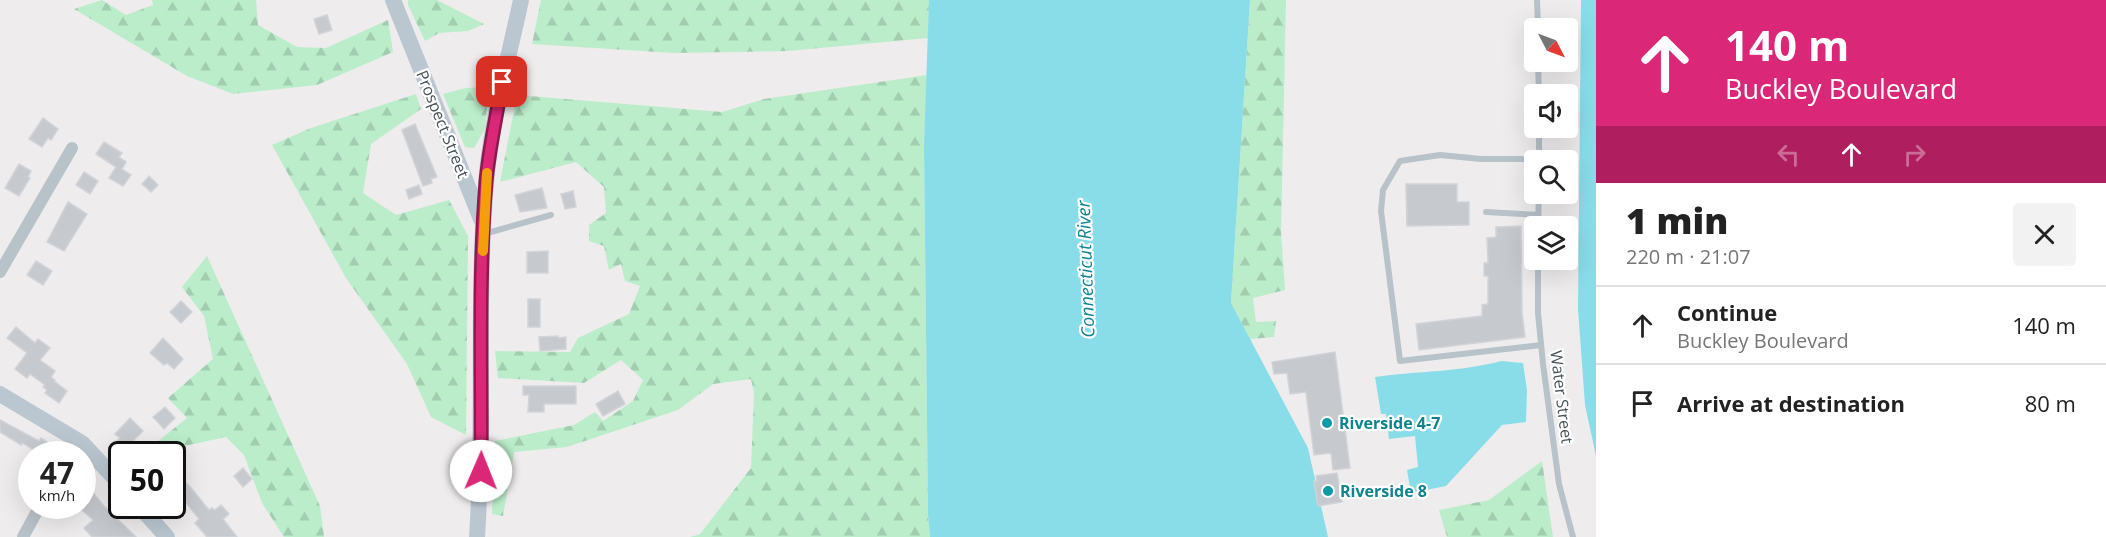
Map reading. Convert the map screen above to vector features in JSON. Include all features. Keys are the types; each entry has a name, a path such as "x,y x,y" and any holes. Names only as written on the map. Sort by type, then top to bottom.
{"main road":[{"name":"Prospect Street","path":"393,0 483,230 481,467 477,537"},
{"path":"483,230 493,128 521,0"},
{"path":"0,394 68,441"},
{"path":"96,464 108,474"},
{"path":"151,519 167,537"}],"street":[{"path":"0,272 72,148"},
{"path":"23,537 33,519"}],"lane":[{"path":"1537,0 1538,18"},
{"path":"1524,160 1440,155 1400,161 1383,190 1381,211 1400,361 1541,345"},
{"path":"1486,212 1538,215 1539,204"},
{"path":"483,230 551,215"},
{"name":"Water Street","path":"1538,270 1541,345 1559,484 1573,537"}],"green space":[{"path":"102,0 126,15 153,5 152,0 256,0 258,25 297,47 326,48 388,20 393,52 317,85 233,94 187,76 74,9"},
{"path":"408,0 437,0 484,24 468,31 439,33 425,41 408,5"},
{"path":"541,0 929,0 928,38 788,51 673,53 532,44"},
{"path":"1250,0 1286,0 1281,232 1285,290 1253,298 1256,322 1276,321 1274,337 1250,339 1231,303"},
{"path":"927,75 924,146 930,537 690,537 700,534 751,468 754,393 751,379 713,384 678,410 567,447 514,452 503,516 492,514 495,441 574,425 595,412 603,421 633,401 643,380 621,360 584,383 498,378 495,351 570,352 578,338 629,314 640,286 625,281 621,264 609,270 604,246 589,241 589,225 606,213 604,187 576,162 500,182 517,95 722,112 764,99"},
{"path":"489,87 485,129 474,148 465,147 443,94 465,88"},
{"path":"416,94 421,109 371,144 363,193 396,215 449,200 468,236 466,435 431,417 407,364 346,278 272,145 311,128"},
{"path":"207,256 320,506 324,537 284,537 262,503 244,455 226,437 186,446 186,441 158,441 187,418 168,398 213,359 204,316 182,287"},
{"path":"1542,461 1553,537 1447,537 1439,510 1489,500"}],"water":[{"name":"Connecticut River","path":"929,0 1250,0 1231,303 1308,448 1328,537 930,537 924,146"},
{"path":"1581,0 1596,0 1596,456 1585,405 1578,309"},
{"path":"1501,361 1523,363 1527,390 1526,422 1502,425 1446,486 1411,493 1407,470 1418,467 1415,436 1389,439 1386,414 1381,414 1375,377 1486,365"}],"building":[{"path":"327,15 332,30 319,34 314,19"},
{"path":"43,118 58,129 51,140 48,138 42,147 29,139"},
{"path":"415,124 437,177 431,179 432,183 423,186 402,130"},
{"path":"104,142 122,153 119,157 126,162 122,169 131,175 123,186 109,178 116,167 96,154"},
{"path":"19,164 31,171 28,177 30,178 19,196 5,188"},
{"path":"84,172 98,181 90,194 76,185"},
{"path":"149,176 158,185 151,192 142,184"},
{"path":"1406,184 1457,184 1457,202 1469,202 1469,225 1407,226"},
{"path":"419,185 422,194 409,199 406,190"},
{"path":"542,188 547,208 520,212 515,195"},
{"path":"573,191 576,207 565,209 561,194"},
{"path":"68,202 87,214 64,251 47,242"},
{"path":"1521,226 1522,313 1525,337 1419,350 1416,324 1482,316 1482,305 1488,304 1488,276 1484,276 1484,263 1488,263 1487,238 1496,237 1496,227"},
{"path":"548,251 548,273 527,273 527,252"},
{"path":"36,261 52,271 43,285 27,275"},
{"path":"528,299 540,299 540,327 528,327"},
{"path":"181,301 192,312 181,323 170,312"},
{"path":"16,327 35,343 38,339 50,348 40,360 55,371 51,377 67,391 59,403 45,393 47,390 43,387 45,385 30,374 27,378 15,369 27,353 7,338"},
{"path":"558,336 558,338 566,337 566,349 540,351 539,337"},
{"path":"163,338 183,359 174,369 167,363 164,365 150,353"},
{"name":"Riverside 4-7","path":"1335,352 1350,468 1333,470 1331,453 1314,455 1306,392 1290,394 1287,373 1274,374 1272,362"},
{"path":"523,386 576,386 576,404 544,404 544,412 528,412 529,395 523,395"},
{"path":"618,391 625,404 603,416 596,404"},
{"path":"165,407 175,418 164,429 153,417"},
{"path":"130,418 143,431 133,441 117,441 120,438 115,434"},
{"path":"0,420 39,441 18,441 18,443 0,432"},
{"path":"243,468 252,479 243,487 234,476"},
{"name":"Riverside 8","path":"1337,473 1342,502 1318,506 1314,481 1317,481 1316,476"},
{"path":"187,483 209,510 212,508 215,510 221,505 229,514 223,519 237,537 207,537 195,523 199,519 186,502"},
{"path":"96,496 108,510 108,519 117,519 136,537 92,537 84,528 96,519"}],"slow traffic":[{"path":"483,251 487,173"}],"place":[{"name":"Riverside 4-7","path":"1327,423"},
{"name":"Riverside 8","path":"1328,491"}],"route":[{"path":"481,471 481,307 486,181 502,82"}]}
